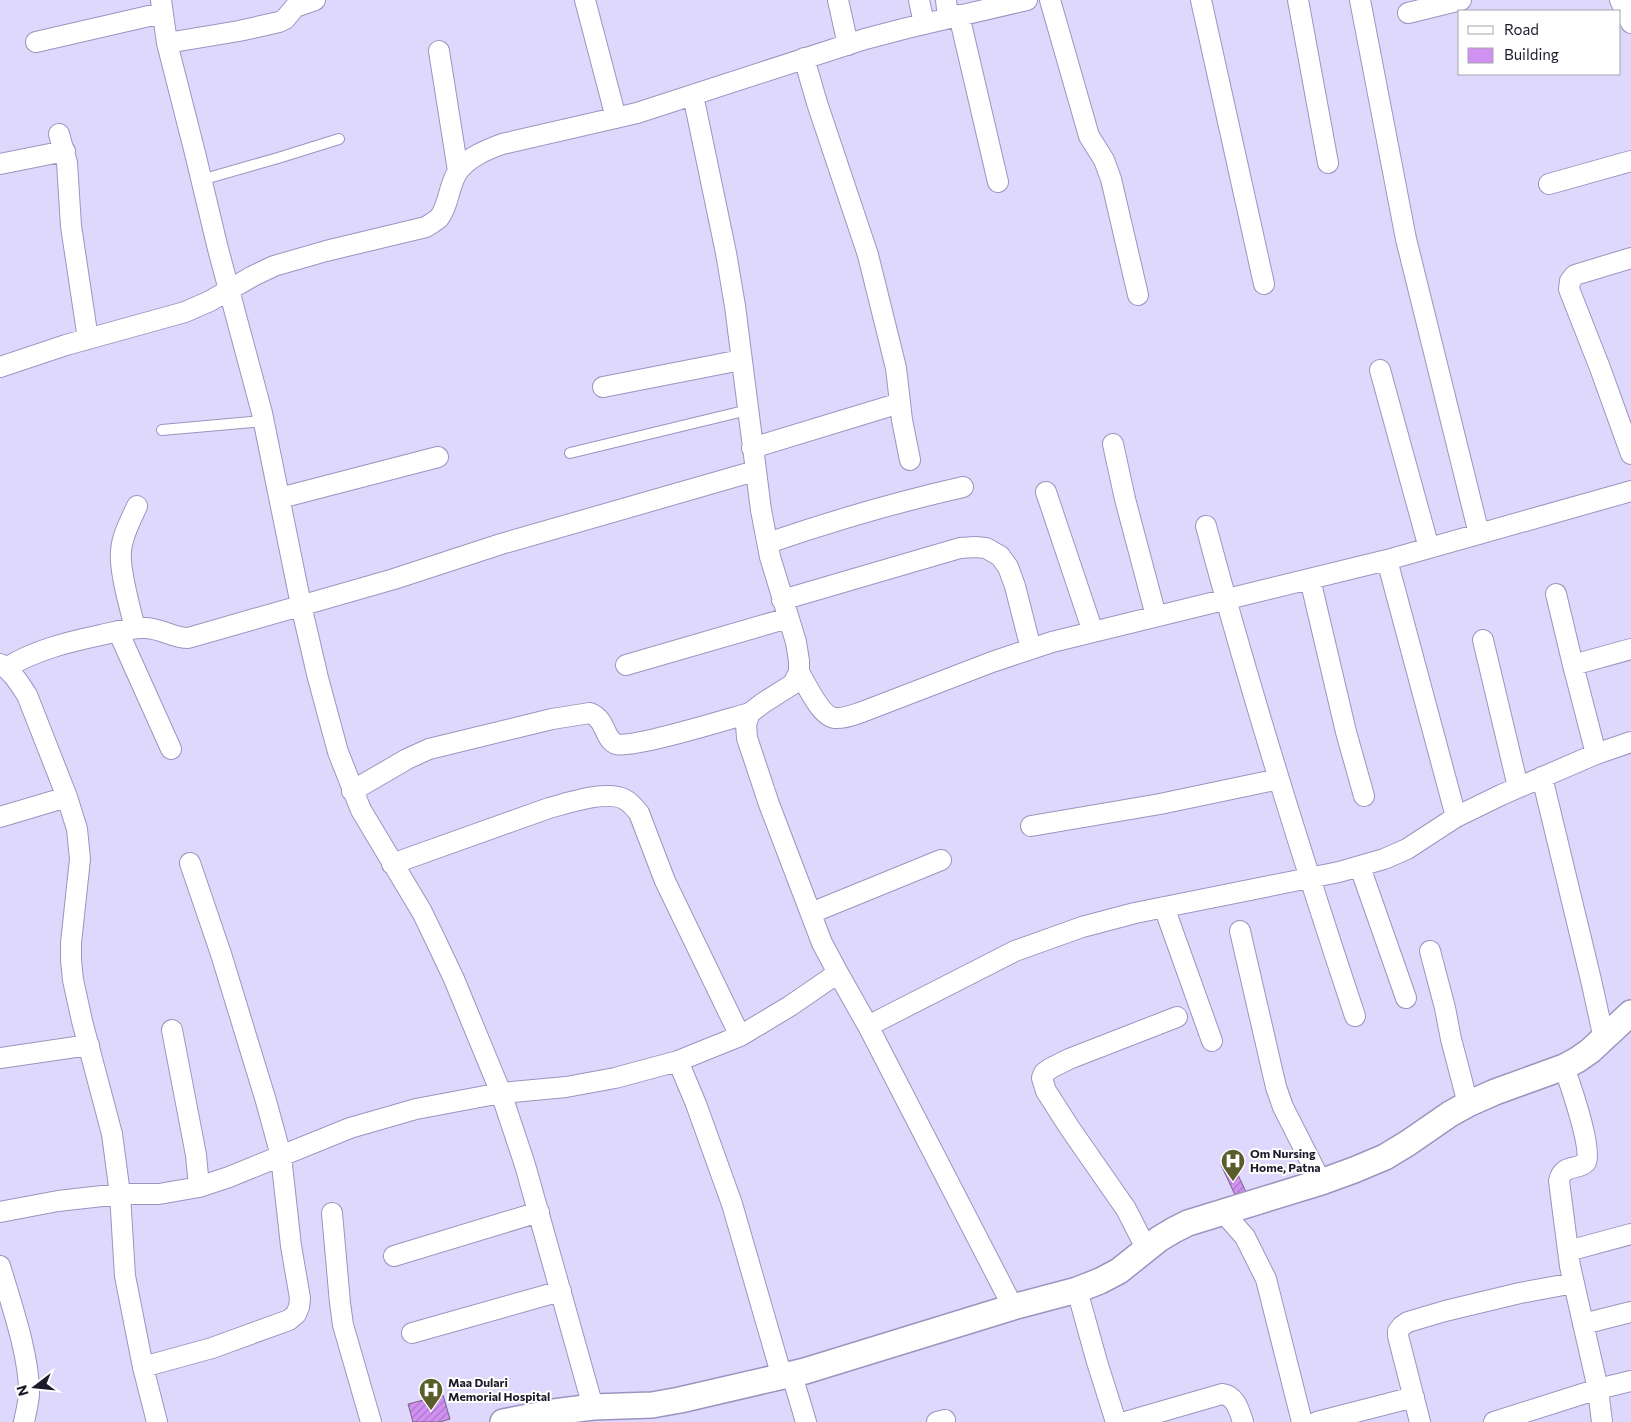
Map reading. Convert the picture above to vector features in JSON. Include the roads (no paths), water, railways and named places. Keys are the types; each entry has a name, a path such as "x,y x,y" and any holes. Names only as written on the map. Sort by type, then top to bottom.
{"street":[{"path":"167,43 240,31 279,22 285,19 295,7 315,0"},
{"path":"585,0 616,118"},
{"path":"838,0 848,45"},
{"path":"919,0 924,24"},
{"path":"0,367 88,339 185,312 210,302 253,276 274,266 426,226 439,218 458,172 469,160 486,150 502,144 616,118 804,58 924,24 951,11 1027,0"},
{"path":"1050,0 1089,136 1104,160 1112,179 1138,296"},
{"path":"1201,0 1264,284"},
{"path":"1298,0 1328,163"},
{"path":"1360,0 1406,239 1480,534"},
{"path":"1408,13 1461,0"},
{"path":"1620,0 1631,23"},
{"path":"36,42 161,7 167,43 263,421 301,605 338,752 352,790 371,828 422,912 437,943 501,1093 539,1212 593,1407"},
{"path":"951,11 998,182"},
{"path":"439,51 458,172"},
{"path":"804,58 817,103 868,255 896,368 904,434 910,460"},
{"path":"352,790 407,759 429,749 552,719 590,713 596,715 613,743 621,745 657,738 750,713 763,702 793,684 799,672 796,642 785,609 760,510 742,360 726,253 693,95"},
{"path":"0,164 62,142 69,176 71,226 88,339"},
{"path":"1549,184 1631,161"},
{"path":"1631,258 1575,275 1570,281 1569,289 1631,454"},
{"path":"603,387 742,360"},
{"path":"1380,370 1429,548"},
{"path":"752,448 900,403"},
{"path":"1113,444 1156,616"},
{"path":"280,498 438,457"},
{"path":"157,1422 143,1367 125,1276 120,1194 112,1134 76,993 71,960 71,943 79,874 80,845 77,830 67,797 27,695 17,679 3,666 37,652 126,630 153,629 172,636 188,638 394,579 510,542 755,472"},
{"path":"768,543 888,505 963,487"},
{"path":"799,672 823,713 833,719 843,718 1030,649 1156,616 1387,560 1631,491"},
{"path":"1046,492 1093,632"},
{"path":"137,506 126,530 121,551 126,630 171,749"},
{"path":"1206,526 1279,779 1309,877 1356,1016"},
{"path":"626,665 960,548 975,547 986,548 1000,556 1008,567 1015,586 1030,649"},
{"path":"1387,560 1456,817"},
{"path":"1310,579 1339,704 1364,796"},
{"path":"1556,594 1596,754"},
{"path":"1483,640 1518,787"},
{"path":"1573,665 1631,649"},
{"path":"750,713 746,724 752,758 822,942 868,1026 1013,1307"},
{"path":"868,1026 1015,951 1082,927 1134,913 1360,867 1384,860 1407,849 1456,817 1518,787 1596,754 1631,742"},
{"path":"1542,777 1604,1039"},
{"path":"1031,826 1151,805 1279,779"},
{"path":"392,864 549,808 605,796 616,796 625,799 639,813 666,881 740,1036"},
{"path":"0,817 67,797"},
{"path":"811,912 940,860"},
{"path":"143,1367 212,1348 289,1320 296,1314 300,1298 291,1246 281,1156 218,946 190,863"},
{"path":"1360,867 1406,998"},
{"path":"1164,907 1212,1041"},
{"path":"1240,931 1276,1087 1283,1106 1321,1182"},
{"path":"1430,951 1468,1104"},
{"path":"0,1212 58,1201 120,1194 159,1194 199,1187 229,1177 350,1128 386,1117 446,1102 501,1093 566,1087 615,1078 678,1061 740,1036 838,974"},
{"path":"503,1422 593,1407 652,1405 787,1376 1100,1282 1119,1271 1159,1239 1188,1223 1354,1170 1385,1157 1468,1104 1564,1067 1590,1051 1631,1013"},
{"path":"1147,1250 1126,1209 1046,1091 1042,1078 1044,1073 1051,1068 1069,1059 1177,1017"},
{"path":"172,1030 194,1141 199,1187"},
{"path":"0,1058 89,1045"},
{"path":"678,1061 696,1104 732,1204 787,1376 806,1422"},
{"path":"1564,1067 1584,1132 1588,1156 1587,1161 1566,1170 1560,1175 1559,1181 1568,1251 1598,1389 1602,1422"},
{"path":"394,1256 539,1212"},
{"path":"1224,1212 1245,1237 1266,1280 1302,1422"},
{"path":"332,1214 343,1324 371,1422"},
{"path":"1568,1251 1631,1234"},
{"path":"0,1266 26,1369 29,1396 24,1422"},
{"path":"1420,1422 1398,1336 1398,1331 1402,1326 1445,1310 1574,1283"},
{"path":"1077,1290 1116,1422"},
{"path":"412,1334 561,1291"},
{"path":"1583,1324 1631,1312"},
{"path":"1494,1422 1598,1389 1631,1381"},
{"path":"1126,1422 1222,1394 1228,1394 1237,1406 1243,1422"},
{"path":"1317,1422 1414,1398"}],"lane":[{"path":"201,180 339,139"},
{"path":"570,453 748,410"},
{"path":"162,430 263,421"}],"place":[{"name":"Om Nursing Home, Patna","path":"1233,1182"},
{"name":"Maa Dulari Memorial Hospital","path":"431,1411"}]}
